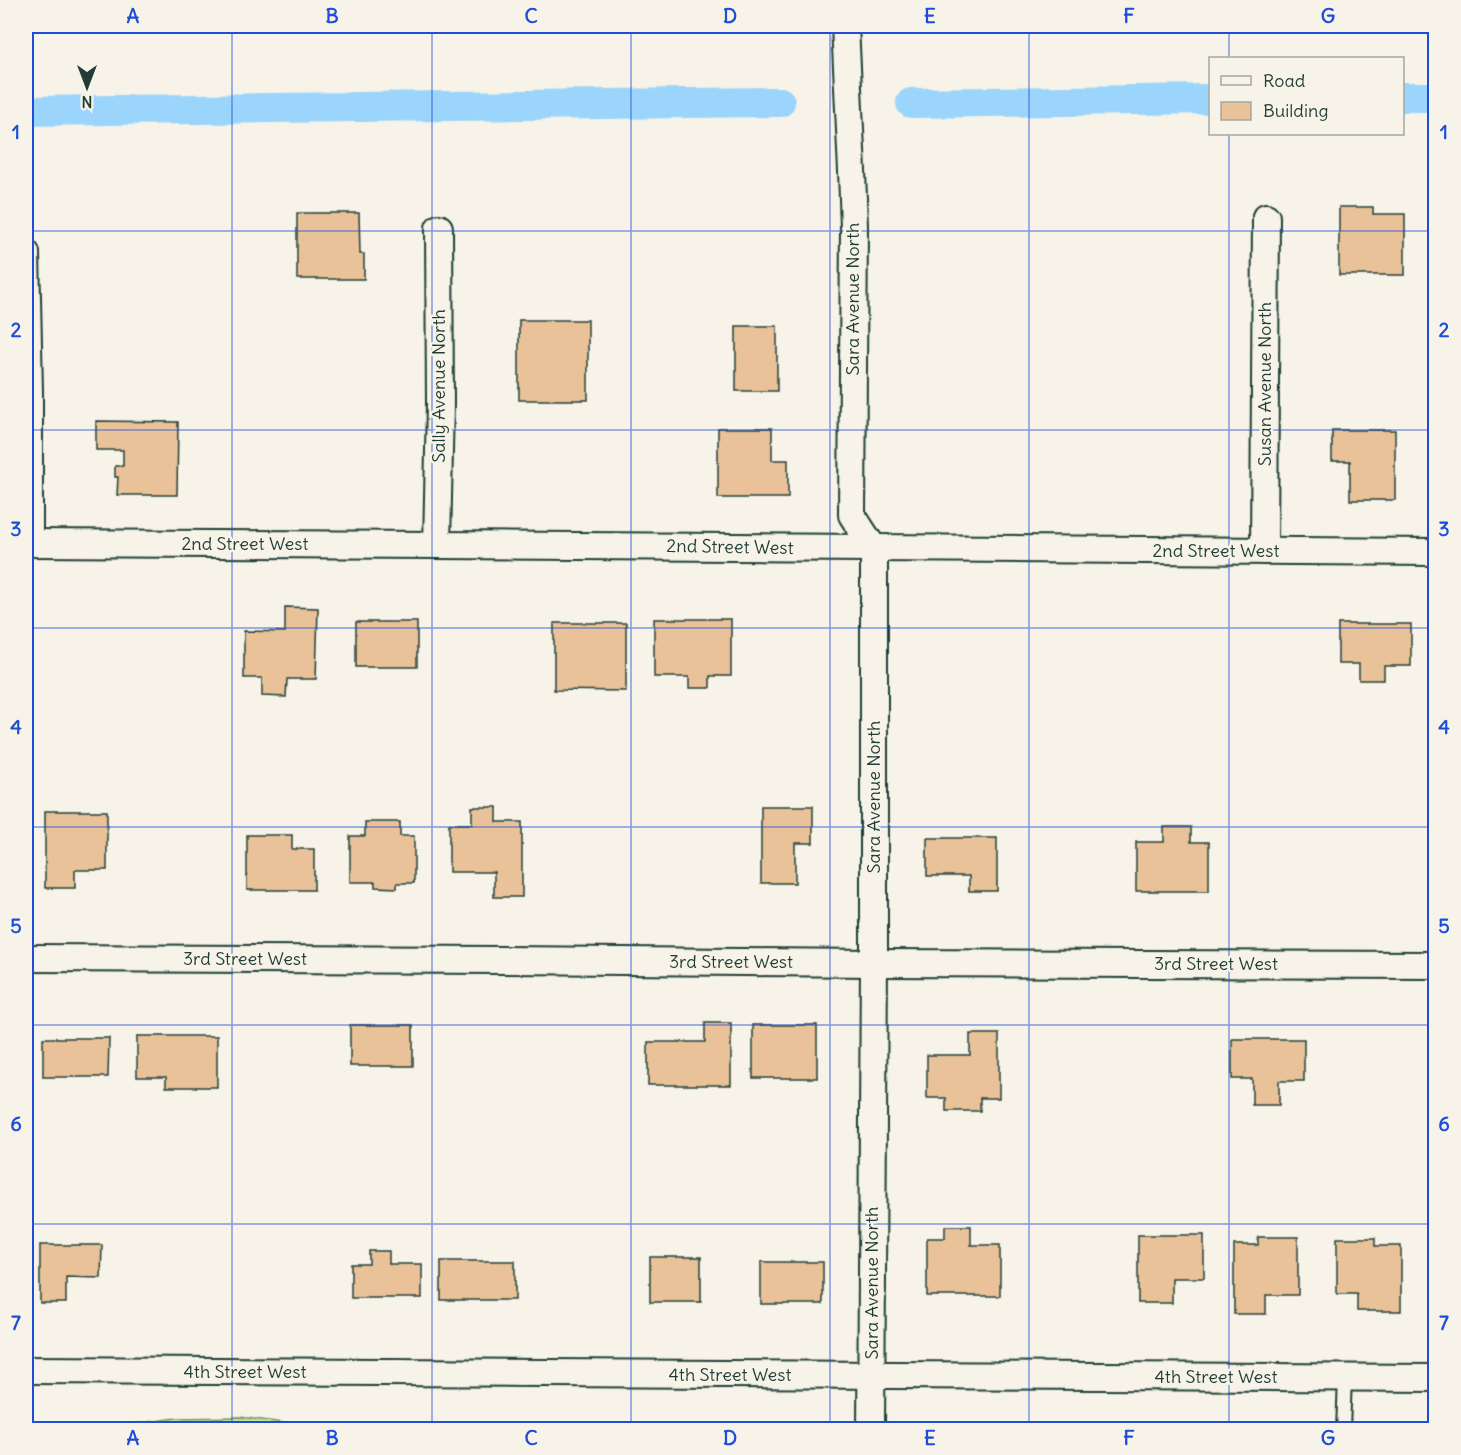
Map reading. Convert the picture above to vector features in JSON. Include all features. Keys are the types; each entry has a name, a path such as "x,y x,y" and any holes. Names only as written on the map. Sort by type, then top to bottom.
{"street":[{"name":"Sara Avenue North","path":"845,26 854,227 852,515 874,549 871,1430"},
{"name":"Susan Avenue North","path":"1264,551 1266,217"},
{"name":"Sally Avenue North","path":"437,545 440,403 439,228"},
{"path":"26,253 27,543"},
{"name":"2nd Street West","path":"27,543 1436,552"},
{"name":"3rd Street West","path":"26,958 1436,965"},
{"name":"4th Street West","path":"26,1370 1436,1378"}],"lane":[{"path":"1343,1430 1345,1378"}],"green space":[{"path":"240,1417 327,1429 98,1429 177,1418"}],"building":[{"path":"1339,207 1373,207 1373,214 1405,214 1405,275 1339,275"},
{"path":"297,213 359,213 360,254 364,254 364,279 297,279"},
{"path":"519,320 588,320 588,400 519,400"},
{"path":"736,326 777,326 777,391 736,391"},
{"path":"96,421 178,422 177,495 117,495 118,477 115,477 115,466 123,466 123,450 96,450"},
{"path":"718,428 772,428 772,460 788,460 788,498 718,498"},
{"path":"1332,430 1395,430 1395,500 1350,500 1350,461 1332,461"},
{"path":"285,607 318,608 316,679 287,679 286,697 262,696 262,678 244,678 244,631 285,632"},
{"path":"654,619 731,619 731,676 710,676 710,688 689,688 689,677 654,677"},
{"path":"356,622 417,622 417,667 356,667"},
{"path":"554,623 626,623 626,691 554,690"},
{"path":"1338,624 1411,624 1411,666 1384,666 1384,680 1359,680 1359,664 1338,664"},
{"path":"761,806 813,806 813,843 795,843 795,883 761,883"},
{"path":"472,807 497,807 497,822 522,822 522,897 494,897 494,872 449,872 449,824 472,824"},
{"path":"45,811 107,811 107,870 75,870 75,888 45,888"},
{"path":"365,822 400,822 400,836 414,836 414,883 397,883 397,888 375,887 375,882 350,882 350,836 365,836"},
{"path":"1164,827 1191,827 1191,842 1209,842 1209,891 1136,891 1136,842 1164,842"},
{"path":"247,835 292,835 292,849 314,849 314,890 247,890"},
{"path":"927,838 997,838 997,891 969,891 969,876 927,876"},
{"path":"705,1023 731,1023 731,1085 648,1085 648,1042 705,1042"},
{"path":"350,1025 413,1025 413,1066 350,1066"},
{"path":"753,1025 817,1025 817,1078 753,1078"},
{"path":"970,1034 999,1034 999,1098 980,1098 980,1111 946,1111 946,1098 927,1098 927,1055 970,1055"},
{"path":"137,1036 217,1036 217,1087 166,1087 166,1077 137,1077"},
{"path":"43,1038 109,1038 108,1077 43,1077"},
{"path":"1232,1039 1304,1039 1304,1081 1279,1081 1279,1105 1252,1105 1252,1079 1232,1079"},
{"path":"945,1226 971,1226 971,1245 1000,1245 1000,1296 927,1296 927,1238 945,1238"},
{"path":"1138,1235 1204,1235 1204,1278 1172,1278 1172,1303 1138,1303"},
{"path":"1258,1237 1298,1237 1298,1295 1266,1295 1266,1314 1234,1314 1234,1245 1258,1245"},
{"path":"1337,1238 1375,1238 1375,1246 1401,1246 1401,1311 1357,1311 1357,1294 1337,1294"},
{"path":"40,1245 102,1245 101,1278 66,1277 66,1303 40,1303"},
{"path":"369,1251 389,1251 389,1264 422,1264 422,1298 351,1298 351,1264 369,1264"},
{"path":"650,1257 701,1257 701,1302 650,1302"},
{"path":"441,1261 515,1261 515,1300 441,1300"},
{"path":"761,1262 823,1262 823,1304 761,1304"}],"waterway":[{"path":"1404,97 1436,97"},
{"path":"911,103 1209,99"},
{"path":"26,111 780,102"}]}
